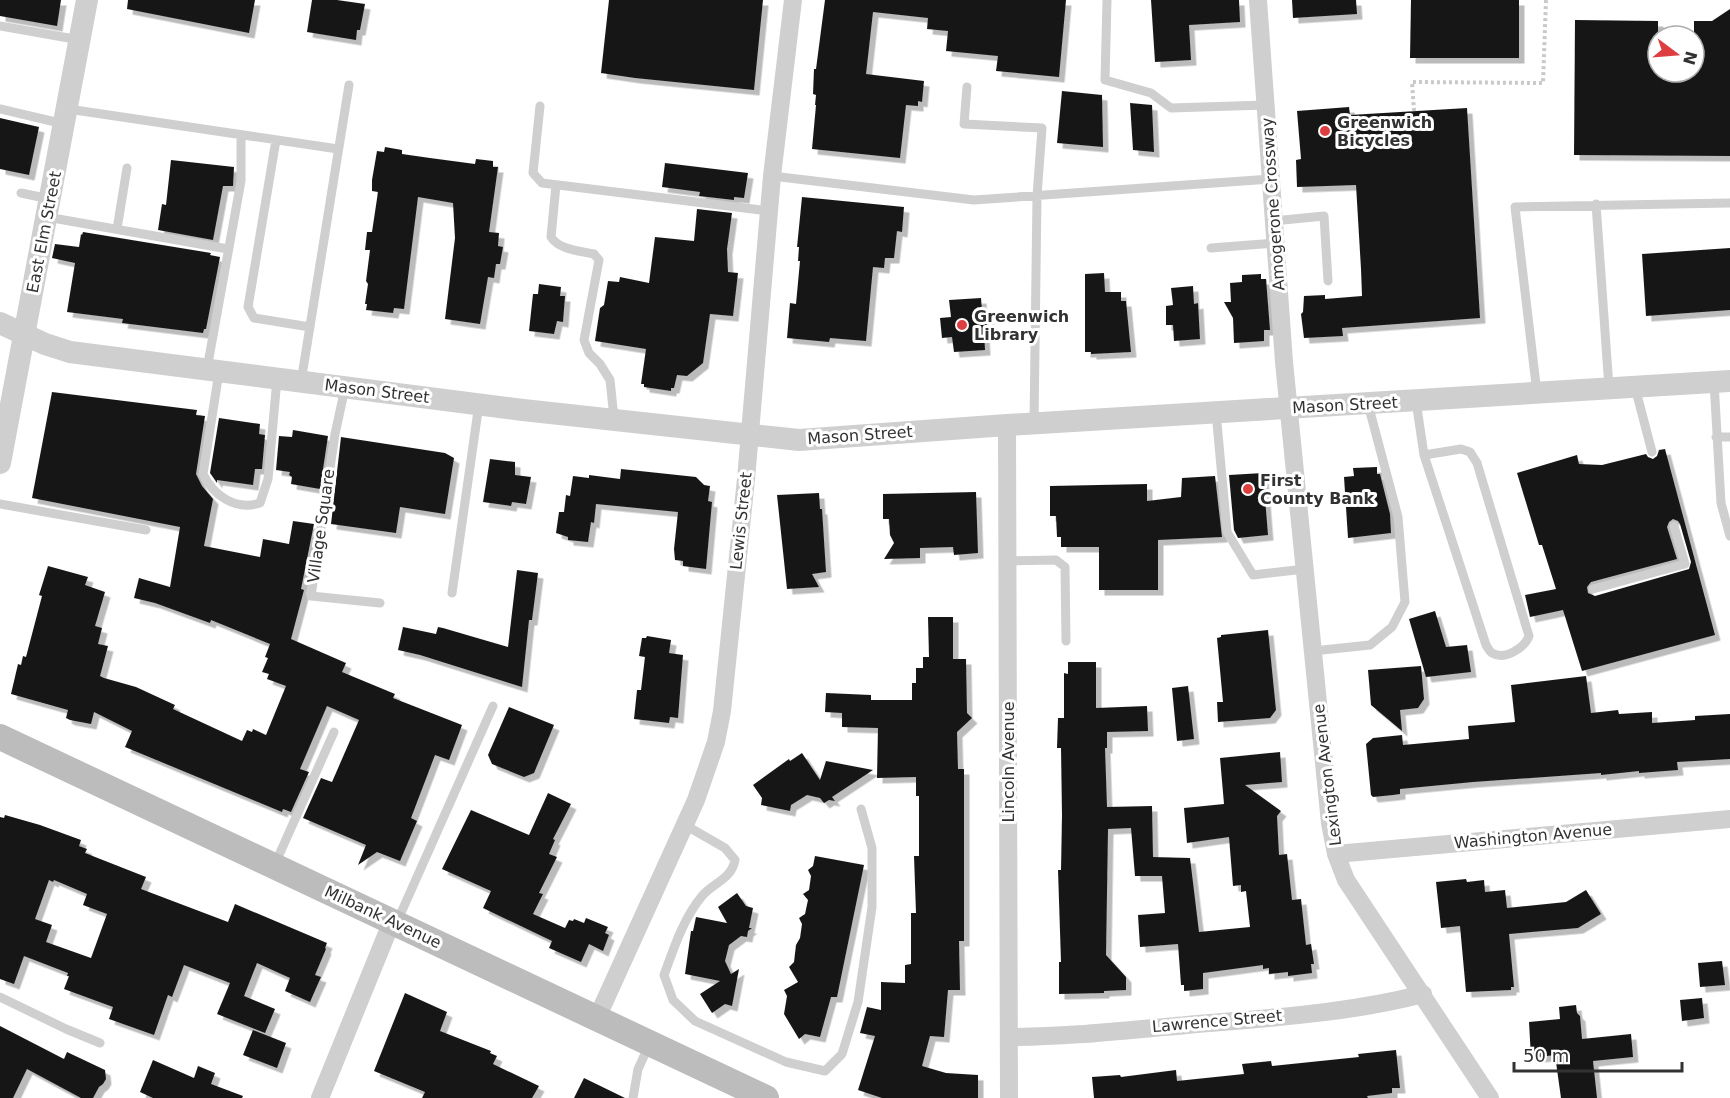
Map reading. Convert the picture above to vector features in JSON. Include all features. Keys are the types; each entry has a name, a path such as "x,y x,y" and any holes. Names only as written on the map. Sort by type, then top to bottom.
{"main road":[{"name":"Milbank Avenue","path":"0,737 766,1098"}],"street":[{"name":"East Elm Street","path":"0,463 87,0"},
{"name":"Lewis Street","path":"597,1018 696,800 711,759 722,711 772,176 793,0"},
{"name":"Amogerone Crossway","path":"1258,0 1289,408"},
{"name":"Mason Street","path":"0,323 24,335 70,352 345,388 799,440 1034,423 1722,381"},
{"name":"Lexington Avenue","path":"1289,408 1330,823 1336,854 1346,880 1357,899 1423,994 1490,1098"},
{"name":"Lincoln Avenue","path":"1007,425 1009,1098"},
{"name":"Washington Avenue","path":"1336,854 1730,819"},
{"path":"320,1098 394,923"},
{"name":"Lawrence Street","path":"1009,1037 1040,1037 1220,1022 1374,1006 1423,994"}],"lane":[{"path":"1107,0 1105,80 1151,93 1171,108 1266,105"},
{"path":"0,26 80,40"},
{"path":"301,382 349,85"},
{"path":"967,87 964,124 1042,128 1038,196 1034,423"},
{"path":"540,106 533,173 542,183 769,211"},
{"path":"0,109 241,135 338,150"},
{"path":"241,135 241,181 228,249 203,474 209,486 220,497 234,503 251,506 260,503 268,479 277,379"},
{"path":"276,140 248,308 255,318 310,327"},
{"path":"117,229 127,168"},
{"path":"772,176 974,200 1270,179"},
{"path":"556,185 551,237 554,242 564,247 594,254 598,260 584,340 589,353 600,364 610,380 614,418"},
{"path":"21,193 48,208 117,229 228,249"},
{"path":"1537,393 1515,207 1730,202"},
{"path":"1596,204 1609,388"},
{"path":"1274,220 1324,216 1328,281"},
{"path":"1211,248 1275,243"},
{"path":"1722,381 1716,437 1730,536"},
{"path":"1635,387 1652,452"},
{"name":"Village Square","path":"345,388 334,434 311,596 380,603"},
{"path":"1416,401 1424,454 1486,645 1492,653 1501,655 1520,650 1526,644 1529,636 1477,464 1470,452 1461,449 1424,454"},
{"path":"452,592 479,404"},
{"path":"1313,651 1370,645 1392,627 1405,602 1398,517 1368,404"},
{"path":"1216,412 1227,532 1253,575 1305,569"},
{"path":"1716,437 1730,437"},
{"path":"0,504 146,530"},
{"path":"1593,589 1685,564 1674,526"},
{"path":"1007,561 1056,560 1065,567 1066,641"},
{"path":"394,923 493,706"},
{"path":"274,867 334,732"},
{"path":"685,825 725,848 735,860 732,871 703,896 682,928 664,975 673,1000 695,1021 786,1062 825,1071 842,1054 858,1002 873,907 872,848 861,808"},
{"path":"0,997 100,1043"},
{"path":"633,1098 638,1070 651,1043"}],"path":[{"path":"1414,111 1412,82 1543,83 1546,0"}],"building":[{"path":"0,0 61,0 57,26 0,16"},
{"path":"128,0 255,0 249,33 127,9"},
{"path":"312,0 337,0 365,4 356,40 307,32"},
{"path":"609,0 763,0 754,90 601,73"},
{"path":"825,0 1066,0 1059,77 996,71 998,56 946,51 948,31 927,29 928,18 873,12 866,74 924,81 922,102 918,101 918,106 906,105 900,158 812,149 816,105 816,95 813,94 814,69 816,69"},
{"path":"1151,0 1239,0 1240,22 1189,25 1191,60 1155,62"},
{"path":"1292,0 1356,0 1357,14 1293,18"},
{"path":"1411,0 1519,0 1519,58 1410,58"},
{"path":"1730,9 1730,156 1574,155 1575,20 1658,21 1658,24 1646,24 1646,84 1706,84 1706,24 1694,24 1694,21 1712,21"},
{"path":"1062,91 1102,95 1103,147 1057,143"},
{"path":"1130,103 1152,105 1154,152 1133,150"},
{"path":"1349,107 1350,115 1467,108 1480,318 1342,328 1343,336 1304,338 1301,314 1304,296 1325,295 1325,299 1362,296 1356,185 1297,187 1296,160 1301,159 1297,111"},
{"path":"0,118 39,127 29,175 0,169"},
{"path":"385,147 402,150 402,154 475,164 476,159 493,161 493,167 498,167 489,232 499,233 498,246 503,247 500,264 496,264 494,278 488,277 480,324 445,319 455,238 453,203 418,197 404,309 394,308 393,313 366,310 368,284 366,281 370,250 365,250 367,232 372,232 378,192 372,191 372,180 377,151 384,152"},
{"path":"171,160 234,167 233,186 223,186 213,240 158,230 162,204 166,205"},
{"path":"665,163 748,173 744,198 734,197 734,200 699,196 700,192 662,187"},
{"path":"802,197 904,207 902,232 897,231 894,258 885,258 884,268 873,267 866,341 830,338 829,342 787,338 790,303 796,304 800,261 798,261 799,247 797,247"},
{"path":"697,209 732,213 727,249 728,272 738,273 733,316 710,314 703,363 687,376 677,375 671,391 644,387 644,384 641,384 646,349 595,341 600,308 604,305 608,281 619,282 620,277 649,283 655,237 694,241"},
{"path":"83,232 211,253 210,255 220,257 206,329 203,333 122,323 123,319 67,312 75,263 52,258 55,244 79,247"},
{"path":"1730,248 1730,310 1646,316 1642,254"},
{"path":"1104,273 1105,292 1121,292 1121,301 1126,301 1131,352 1091,354 1091,352 1085,352 1085,274"},
{"path":"1261,274 1261,279 1266,279 1270,330 1264,330 1264,341 1234,343 1233,318 1224,302 1231,302 1230,283 1242,282 1242,275"},
{"path":"539,284 561,287 560,296 565,296 563,322 557,321 554,334 529,331 533,294 538,294"},
{"path":"1193,286 1194,304 1198,303 1200,339 1174,341 1173,325 1166,325 1166,306 1173,305 1171,288"},
{"path":"981,298 982,311 988,311 989,331 984,332 985,350 954,352 952,337 942,338 940,318 951,317 949,300"},
{"path":"52,392 197,410 196,415 205,416 196,474 213,499 204,546 260,557 263,539 289,544 293,521 314,524 301,589 304,590 291,639 346,663 342,672 395,694 393,698 462,725 449,760 435,755 411,818 417,821 400,861 377,852 358,865 366,845 303,818 321,778 332,782 359,720 327,706 300,769 309,772 291,812 283,809 282,812 125,747 132,731 94,712 91,724 70,720 66,718 68,710 11,694 18,664 21,665 23,656 26,657 42,596 39,595 48,566 88,577 85,585 105,592 95,626 102,628 98,644 108,646 100,676 136,687 175,705 173,709 242,741 247,730 252,732 253,729 266,735 286,686 267,679 269,674 262,672 268,658 265,657 270,644 211,620 210,623 155,603 134,598 139,578 170,587 180,527 32,498"},
{"path":"219,418 260,424 259,434 265,435 262,469 255,469 253,485 217,480 217,483 210,473"},
{"path":"293,430 328,436 320,489 291,484 290,472 276,470 279,436 292,437"},
{"path":"341,437 445,453 454,458 445,514 400,507 396,533 331,524"},
{"path":"1665,449 1715,635 1582,671 1563,610 1530,617 1525,595 1556,589 1542,545 1539,545 1517,473 1577,455 1579,464 1602,465 1646,454 1653,459 1659,450","holes":["1673,519 1678,521 1691,562 1689,569 1595,596 1588,593 1587,587 1591,582 1677,559 1667,527"]},
{"path":"490,459 515,462 515,475 531,477 526,504 512,502 511,506 483,502"},
{"path":"1377,467 1377,474 1380,474 1390,514 1391,533 1348,538 1344,477 1354,476 1353,468"},
{"path":"621,469 696,477 704,485 710,486 708,501 712,502 706,569 683,566 683,561 675,560 678,512 596,504 594,523 591,522 588,542 568,540 568,537 556,533 559,512 564,512 566,495 570,496 573,476 589,478 589,475 620,479"},
{"path":"1263,473 1268,535 1238,538 1234,530 1229,475"},
{"path":"1215,476 1222,537 1158,540 1158,590 1099,590 1099,547 1061,547 1061,537 1057,537 1056,516 1050,516 1050,486 1147,484 1147,501 1181,497 1182,478"},
{"path":"976,492 978,553 954,555 953,547 920,548 920,558 884,559 894,543 890,535 889,519 883,519 883,494"},
{"path":"819,493 826,572 812,574 819,587 787,589 777,495"},
{"path":"517,570 538,573 532,620 529,620 522,687 398,650 403,627 436,634 438,627 508,647"},
{"path":"1435,611 1446,647 1467,645 1471,672 1426,677 1409,619"},
{"path":"928,617 953,617 953,659 966,659 967,713 972,718 957,732 958,769 964,769 964,941 959,941 960,990 948,990 944,1037 930,1036 922,1066 946,1073 978,1075 978,1098 882,1098 858,1090 875,1036 860,1033 867,1007 881,1010 881,982 905,983 905,965 911,964 911,913 916,913 914,856 919,856 919,796 916,796 916,777 877,778 878,728 842,727 842,713 825,712 826,693 871,695 871,700 912,700 912,683 916,683 916,668 923,668 923,657 929,657"},
{"path":"1268,630 1276,710 1270,718 1218,722 1217,702 1223,702 1217,638 1221,635"},
{"path":"647,636 671,640 669,653 683,655 678,718 670,717 669,723 634,719 637,690 641,690 645,657 639,656 642,638"},
{"path":"1068,662 1096,662 1096,708 1147,706 1148,731 1107,732 1107,748 1105,748 1107,807 1152,806 1153,857 1190,858 1199,932 1250,927 1246,891 1241,892 1241,885 1233,886 1229,837 1187,843 1184,808 1224,804 1220,758 1280,752 1282,782 1245,785 1281,811 1277,816 1279,855 1287,854 1292,900 1301,899 1306,945 1311,944 1314,964 1311,964 1312,973 1288,976 1288,972 1269,974 1269,968 1263,969 1263,965 1203,973 1203,989 1184,991 1184,985 1181,985 1178,944 1140,947 1138,915 1165,913 1162,876 1135,876 1131,828 1108,829 1106,955 1126,977 1126,990 1059,994 1059,962 1061,962 1058,870 1061,870 1062,815 1061,748 1057,748 1058,718 1064,718 1064,673 1068,674"},
{"path":"1421,666 1424,699 1418,708 1400,710 1402,731 1371,705 1368,670"},
{"path":"1586,676 1591,713 1618,710 1619,714 1652,712 1652,723 1695,720 1695,716 1730,714 1730,759 1677,762 1678,770 1473,782 1400,789 1400,794 1393,795 1373,797 1371,795 1366,744 1373,738 1402,735 1403,745 1469,739 1468,726 1515,722 1511,685"},
{"path":"1188,686 1194,739 1177,741 1172,688"},
{"path":"509,707 554,725 534,773 524,777 492,764 488,755"},
{"path":"802,753 820,780 826,761 873,770 832,797 835,801 829,800 824,803 820,798 807,795 791,805 790,811 761,805 762,798 753,785 789,759 790,761"},
{"path":"548,793 571,804 553,839 555,840 549,854 557,857 539,893 543,894 533,914 565,928 569,920 574,919 584,923 586,918 608,927 605,933 609,935 603,951 589,944 581,962 549,948 552,941 483,908 491,891 442,869 471,810 529,835"},
{"path":"5,815 40,825 81,840 79,846 87,849 85,853 146,877 141,889 228,922 235,904 327,943 315,975 321,977 310,1002 285,991 290,978 257,963 244,996 275,1009 265,1033 217,1014 230,983 184,965 172,997 168,995 154,1035 109,1019 113,1007 64,989 68,973 24,956 14,984 0,979 0,817 4,818","holes":["49,880 53,882 54,880 87,894 83,905 107,914 91,958 46,942 52,925 35,919"]},
{"path":"815,856 864,865 837,997 831,997 820,1037 805,1034 799,1039 784,1014 787,996 784,990 798,982 789,967 794,962 796,945 800,938 802,924 799,918 805,914 808,900 803,894 809,890 811,876 808,870 813,866"},
{"path":"1466,879 1467,882 1484,880 1485,892 1505,890 1507,908 1566,902 1586,890 1601,914 1578,928 1509,934 1514,987 1511,987 1511,990 1466,992 1460,926 1441,928 1436,882"},
{"path":"737,893 746,906 753,908 749,928 752,928 748,931 747,937 741,936 729,945 725,961 731,974 739,969 732,1006 725,1004 712,1013 700,994 720,981 685,974 691,931 693,931 696,917 727,923 718,907"},
{"path":"1722,961 1725,985 1700,987 1698,963"},
{"path":"405,993 447,1012 440,1031 491,1051 490,1053 497,1056 493,1064 539,1086 532,1098 422,1098 425,1092 374,1071"},
{"path":"1702,998 1704,1018 1682,1021 1680,1000"},
{"path":"1576,1005 1580,1016 1582,1039 1631,1034 1633,1057 1593,1061 1597,1098 1561,1098 1555,1055 1531,1058 1529,1022 1560,1019 1559,1007"},
{"path":"0,1026 64,1059 67,1052 105,1070 106,1079 93,1098 81,1098 27,1069 13,1098 0,1098"},
{"path":"253,1030 286,1043 277,1068 243,1055"},
{"path":"1396,1050 1400,1088 1392,1088 1392,1093 1367,1096 1368,1098 1094,1098 1092,1077 1120,1075 1121,1077 1176,1070 1177,1081 1244,1074 1242,1064 1271,1061 1272,1066 1359,1057 1358,1054"},
{"path":"153,1060 194,1078 198,1066 215,1073 211,1084 243,1096 242,1098 153,1098 140,1092"},
{"path":"584,1078 625,1098 574,1098"}],"place":[{"name":"Greenwich Bicycles","path":"1325,131"},
{"name":"Greenwich Library","path":"962,325"},
{"name":"First County Bank","path":"1248,489"}]}
